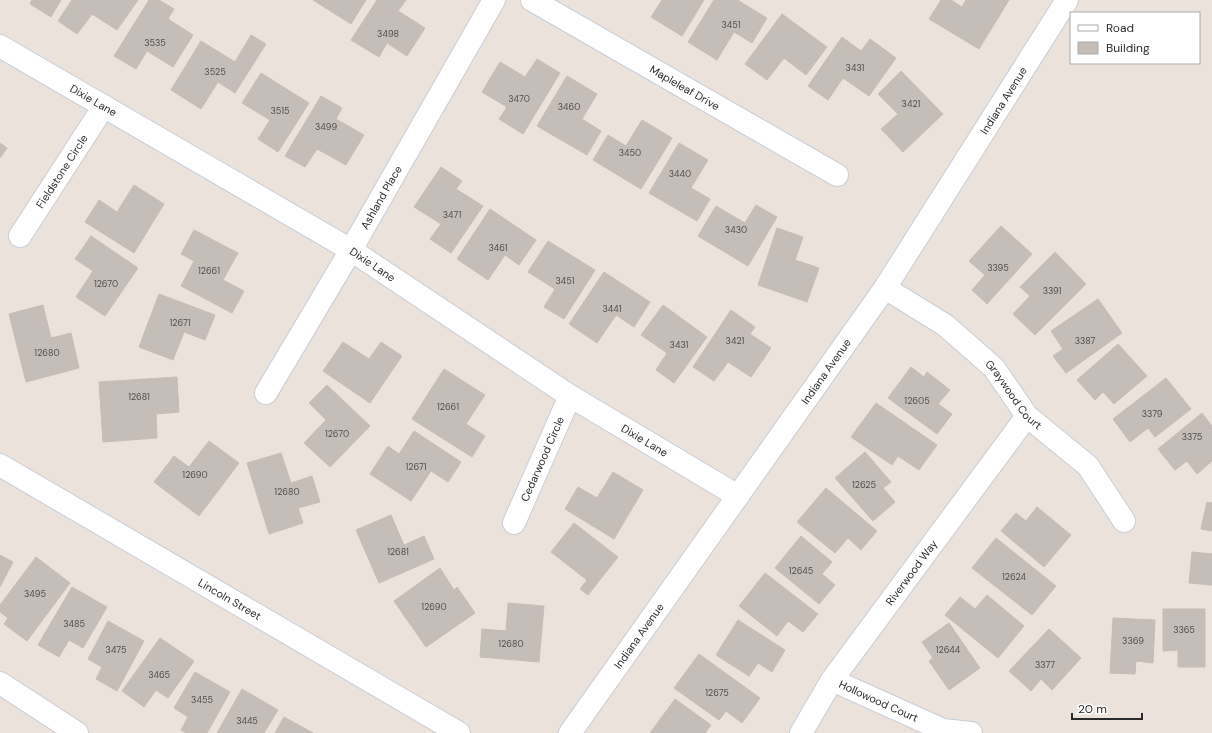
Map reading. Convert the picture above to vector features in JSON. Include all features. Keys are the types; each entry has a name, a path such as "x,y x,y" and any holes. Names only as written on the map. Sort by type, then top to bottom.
{"street":[{"name":"Ashland Place","path":"266,394 351,250 494,0"},
{"name":"Mapleleaf Drive","path":"532,0 837,175"},
{"name":"Indiana Avenue","path":"570,733 885,288 1067,0"},
{"name":"Dixie Lane","path":"0,46 351,250 570,396 738,496"},
{"name":"Fieldstone Circle","path":"20,236 104,106"},
{"name":"Graywood Court","path":"885,288 945,325 994,368 1028,416 1088,466 1124,521"},
{"name":"Cedarwood Circle","path":"514,523 570,396"},
{"name":"Riverwood Way","path":"801,733 832,680 1028,416"},
{"name":"Lincoln Street","path":"0,465 459,733"},
{"name":"Hollowood Court","path":"832,680 943,730 972,733"},
{"path":"0,683 77,733"}],"building":[{"path":"32,0 61,0 51,17 30,4"},
{"path":"72,0 138,0 117,30 92,14 77,34 58,21"},
{"path":"149,0 159,0 174,9 168,19 193,35 173,67 147,51 136,69 114,56"},
{"path":"313,0 366,0 351,24"},
{"path":"377,0 406,0 398,11 425,28 407,56 387,43 379,57 351,40"},
{"path":"662,0 704,0 682,36 651,17"},
{"path":"714,0 739,0 767,18 752,43 734,32 717,60 688,42"},
{"path":"941,0 951,0 962,7 966,0 1009,0 979,49 929,19"},
{"path":"782,14 827,47 806,75 784,58 767,80 745,64"},
{"path":"251,35 266,44 235,93 218,82 201,109 171,90 201,41 235,62"},
{"path":"842,37 861,51 870,39 896,58 869,96 843,78 828,100 808,86"},
{"path":"537,59 560,73 523,134 499,119 507,107 482,92 500,62 525,77"},
{"path":"901,71 943,114 903,152 881,129 898,114 878,94"},
{"path":"261,73 309,103 278,152 258,139 270,120 242,103"},
{"path":"567,76 597,94 582,119 601,131 587,155 537,126"},
{"path":"321,96 342,108 336,119 364,135 346,165 317,149 305,167 285,156"},
{"path":"642,120 672,138 641,189 593,160 608,135 626,146"},
{"path":"0,143 7,148 0,158"},
{"path":"679,143 708,160 691,188 710,199 697,221 649,193"},
{"path":"441,167 462,181 456,189 483,206 451,253 430,239 441,224 414,207"},
{"path":"134,185 164,204 134,253 85,222 99,200 117,212"},
{"path":"756,205 777,217 748,266 698,236 716,206 745,223"},
{"path":"490,209 536,240 519,265 505,255 488,280 457,259"},
{"path":"1001,226 1032,254 987,304 972,290 985,275 969,261"},
{"path":"777,228 803,237 795,260 819,268 807,302 758,285"},
{"path":"194,230 238,253 223,280 244,291 232,313 181,286 194,261 181,254"},
{"path":"91,236 138,268 105,316 76,297 93,271 75,259"},
{"path":"548,241 595,270 564,319 544,307 555,289 528,272"},
{"path":"1055,252 1086,284 1035,335 1013,314 1030,296 1020,287"},
{"path":"604,272 650,302 634,327 616,315 597,343 569,324"},
{"path":"159,294 215,315 205,340 184,332 173,360 139,347"},
{"path":"1098,299 1122,333 1066,373 1053,356 1063,349 1051,331"},
{"path":"43,305 51,338 71,333 79,368 26,382 9,314"},
{"path":"663,305 707,337 674,383 656,370 667,353 641,335"},
{"path":"731,310 755,327 750,334 771,348 751,377 728,362 714,381 693,367"},
{"path":"343,342 369,359 381,342 402,356 370,403 323,371"},
{"path":"1118,344 1147,376 1114,404 1103,392 1095,400 1077,380"},
{"path":"911,367 924,377 927,372 950,390 938,404 952,414 937,434 888,398"},
{"path":"444,369 485,395 466,424 485,436 472,457 412,419"},
{"path":"177,377 179,412 156,414 157,438 103,442 99,382"},
{"path":"1166,378 1191,409 1155,437 1148,428 1130,442 1113,419"},
{"path":"327,385 370,426 330,467 304,443 326,420 309,403"},
{"path":"876,403 937,445 919,470 898,456 892,465 851,437"},
{"path":"1202,413 1212,426 1212,461 1197,474 1187,461 1175,470 1158,449"},
{"path":"414,431 461,462 448,482 431,471 411,501 370,474 388,446 399,454"},
{"path":"209,441 239,463 199,516 154,482 174,456 189,467"},
{"path":"865,452 891,482 883,488 895,502 873,521 835,478"},
{"path":"281,453 291,483 312,476 320,502 298,508 303,523 269,534 247,463"},
{"path":"613,472 643,490 614,539 565,509 578,487 597,498"},
{"path":"826,488 877,531 861,550 848,538 835,553 797,522"},
{"path":"1207,502 1212,503 1212,531 1201,529"},
{"path":"1037,507 1071,535 1044,567 1001,531 1016,513 1026,521"},
{"path":"391,515 404,545 424,536 434,559 379,583 356,530"},
{"path":"574,523 618,557 588,595 580,589 587,580 551,552"},
{"path":"801,536 832,562 822,574 835,585 819,604 775,568"},
{"path":"996,538 1056,586 1032,615 972,568"},
{"path":"1192,552 1212,554 1212,585 1189,583"},
{"path":"0,555 13,562 0,587"},
{"path":"36,557 70,583 27,641 4,624 8,618 0,612 0,605"},
{"path":"440,568 454,590 457,587 475,613 426,647 394,601"},
{"path":"765,573 818,614 803,632 788,621 777,636 739,606"},
{"path":"72,587 107,607 83,648 69,640 59,657 38,645"},
{"path":"987,595 1024,626 998,658 945,615 960,597 975,609"},
{"path":"508,603 544,606 539,662 480,657 482,629 506,631"},
{"path":"1163,609 1205,609 1205,667 1178,667 1178,650 1163,651"},
{"path":"1113,618 1155,620 1153,663 1136,661 1135,674 1110,673"},
{"path":"738,620 785,650 772,672 758,663 749,676 716,655"},
{"path":"108,621 144,641 117,691 96,679 102,667 88,659"},
{"path":"949,623 980,668 949,690 929,661 933,658 922,642"},
{"path":"1049,629 1081,658 1052,690 1041,679 1031,691 1009,671"},
{"path":"160,638 194,661 168,698 156,690 144,707 122,691"},
{"path":"699,654 760,698 742,723 726,711 719,720 674,688"},
{"path":"195,672 230,692 207,733 186,733 181,730 188,717 174,708"},
{"path":"242,689 278,710 264,733 217,733"},
{"path":"675,699 711,725 705,733 650,733"},
{"path":"284,717 313,733 275,733"}]}
